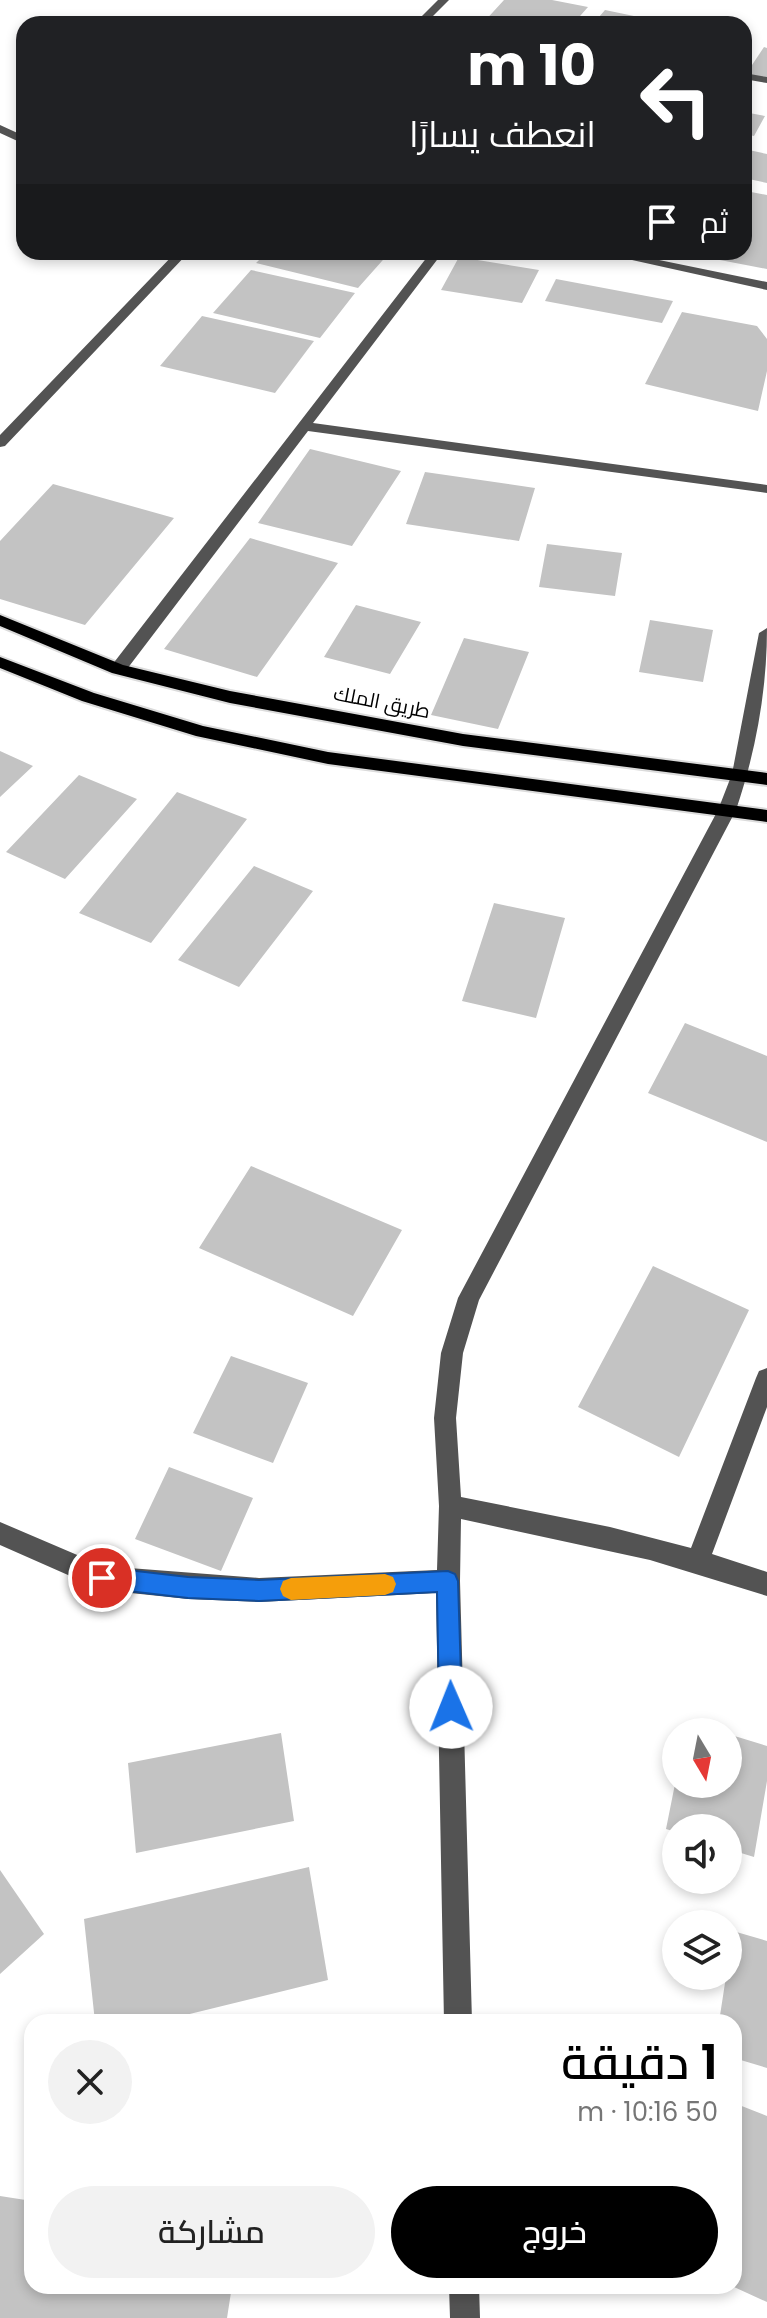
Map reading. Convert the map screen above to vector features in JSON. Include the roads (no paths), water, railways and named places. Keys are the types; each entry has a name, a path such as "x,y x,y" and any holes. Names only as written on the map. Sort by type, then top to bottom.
{"main road":[{"name":"طريق الملك","path":"0,620 118,669 230,697 463,740 767,779"},
{"path":"0,662 88,697 202,732 328,758 767,816"}],"street":[{"path":"427,16 444,0"},
{"path":"0,443 175,260"},
{"path":"118,669 431,260"},
{"path":"641,260 767,286"},
{"path":"304,426 767,489"},
{"path":"458,2014 448,1581 450,1506 445,1418 452,1353 469,1298 727,810 740,774 767,633"},
{"path":"699,1559 767,1378"},
{"path":"450,1506 573,1529 699,1559 767,1584"},
{"path":"0,1533 102,1578 188,1587 259,1590 448,1581"},
{"path":"464,2294 465,2318"}]}
